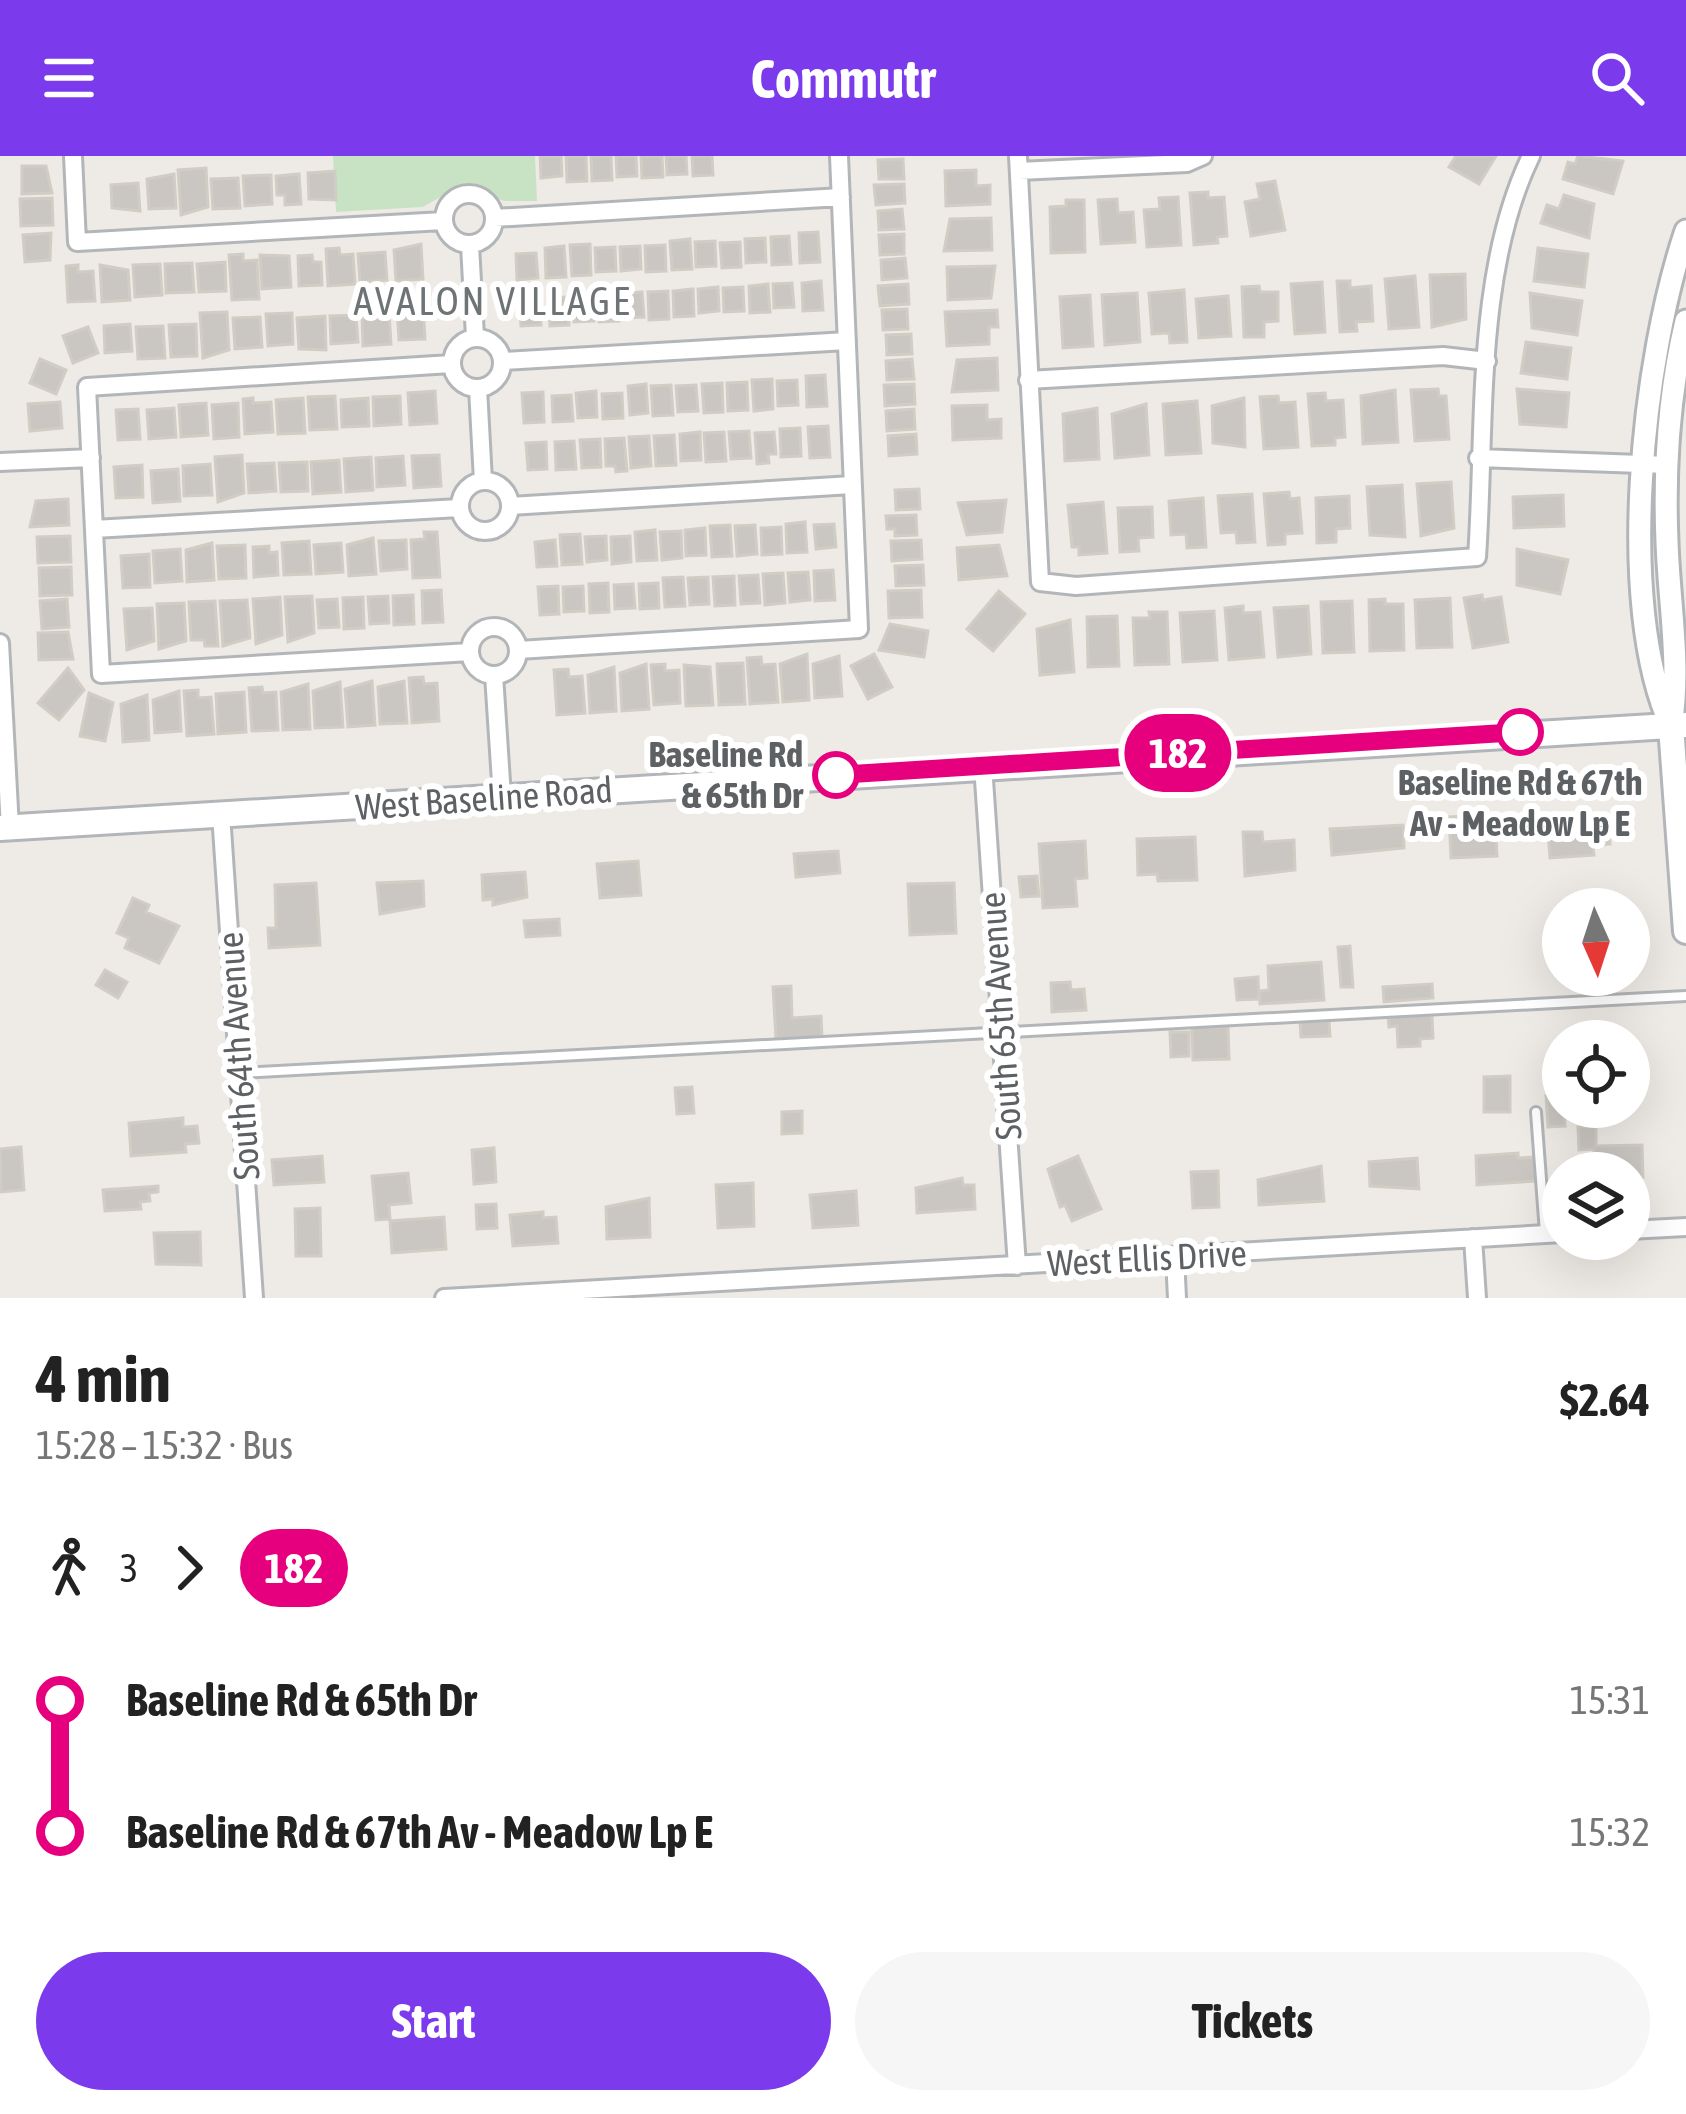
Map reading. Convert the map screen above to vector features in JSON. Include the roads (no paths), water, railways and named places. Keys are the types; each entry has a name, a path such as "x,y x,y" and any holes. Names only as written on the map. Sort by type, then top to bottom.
{"main road":[{"name":"West Baseline Road","path":"5,828 1678,725"},
{"path":"1678,725 1686,931"}],"street":[{"path":"73,156 77,242 443,221"},
{"path":"518,650 859,629 839,156"},
{"path":"1203,156 1187,163 1019,164 1040,582 1099,585 1477,557 1478,458 1504,233 1516,184 1531,156"},
{"path":"464,194 484,200 494,218 484,239 470,245 449,236 443,221 446,207 464,194"},
{"path":"494,218 841,197"},
{"path":"1678,725 1656,464 1659,327 1686,231"},
{"path":"470,245 475,337"},
{"path":"1656,464 1686,321"},
{"path":"475,337 491,341 502,361 493,382 478,388 463,384 452,364 460,343 475,337"},
{"path":"502,361 847,341"},
{"path":"1028,380 1443,356 1487,361"},
{"path":"452,364 87,387 101,674 470,652"},
{"path":"478,388 483,481"},
{"path":"0,462 91,458"},
{"path":"1478,458 1656,464"},
{"path":"483,481 505,490 510,506 505,522 482,532 466,524 459,508 463,493 483,481"},
{"path":"510,506 853,485"},
{"path":"94,529 459,508"},
{"path":"489,628 508,632 518,650 508,670 494,675 478,668 470,652 477,634 489,628"},
{"path":"0,643 5,828"},
{"path":"494,675 502,797"},
{"name":"South 65th Avenue","path":"983,765 1017,1266"},
{"name":"South 64th Avenue","path":"221,814 254,1298"},
{"path":"1650,1229 1686,1227"},
{"name":"West Ellis Drive","path":"444,1298 1542,1235"},
{"path":"1473,1238 1477,1298"},
{"path":"1174,1258 1177,1298"}],"lane":[{"path":"239,1073 1686,996"},
{"path":"1536,1112 1542,1153"}],"place":[{"name":"Baseline Rd & 67th Av - Meadow Lp E","path":"1520,732"},
{"name":"Baseline Rd & 65th Dr","path":"836,775"}],"district":[{"name":"AVALON VILLAGE","path":"493,301"}]}
